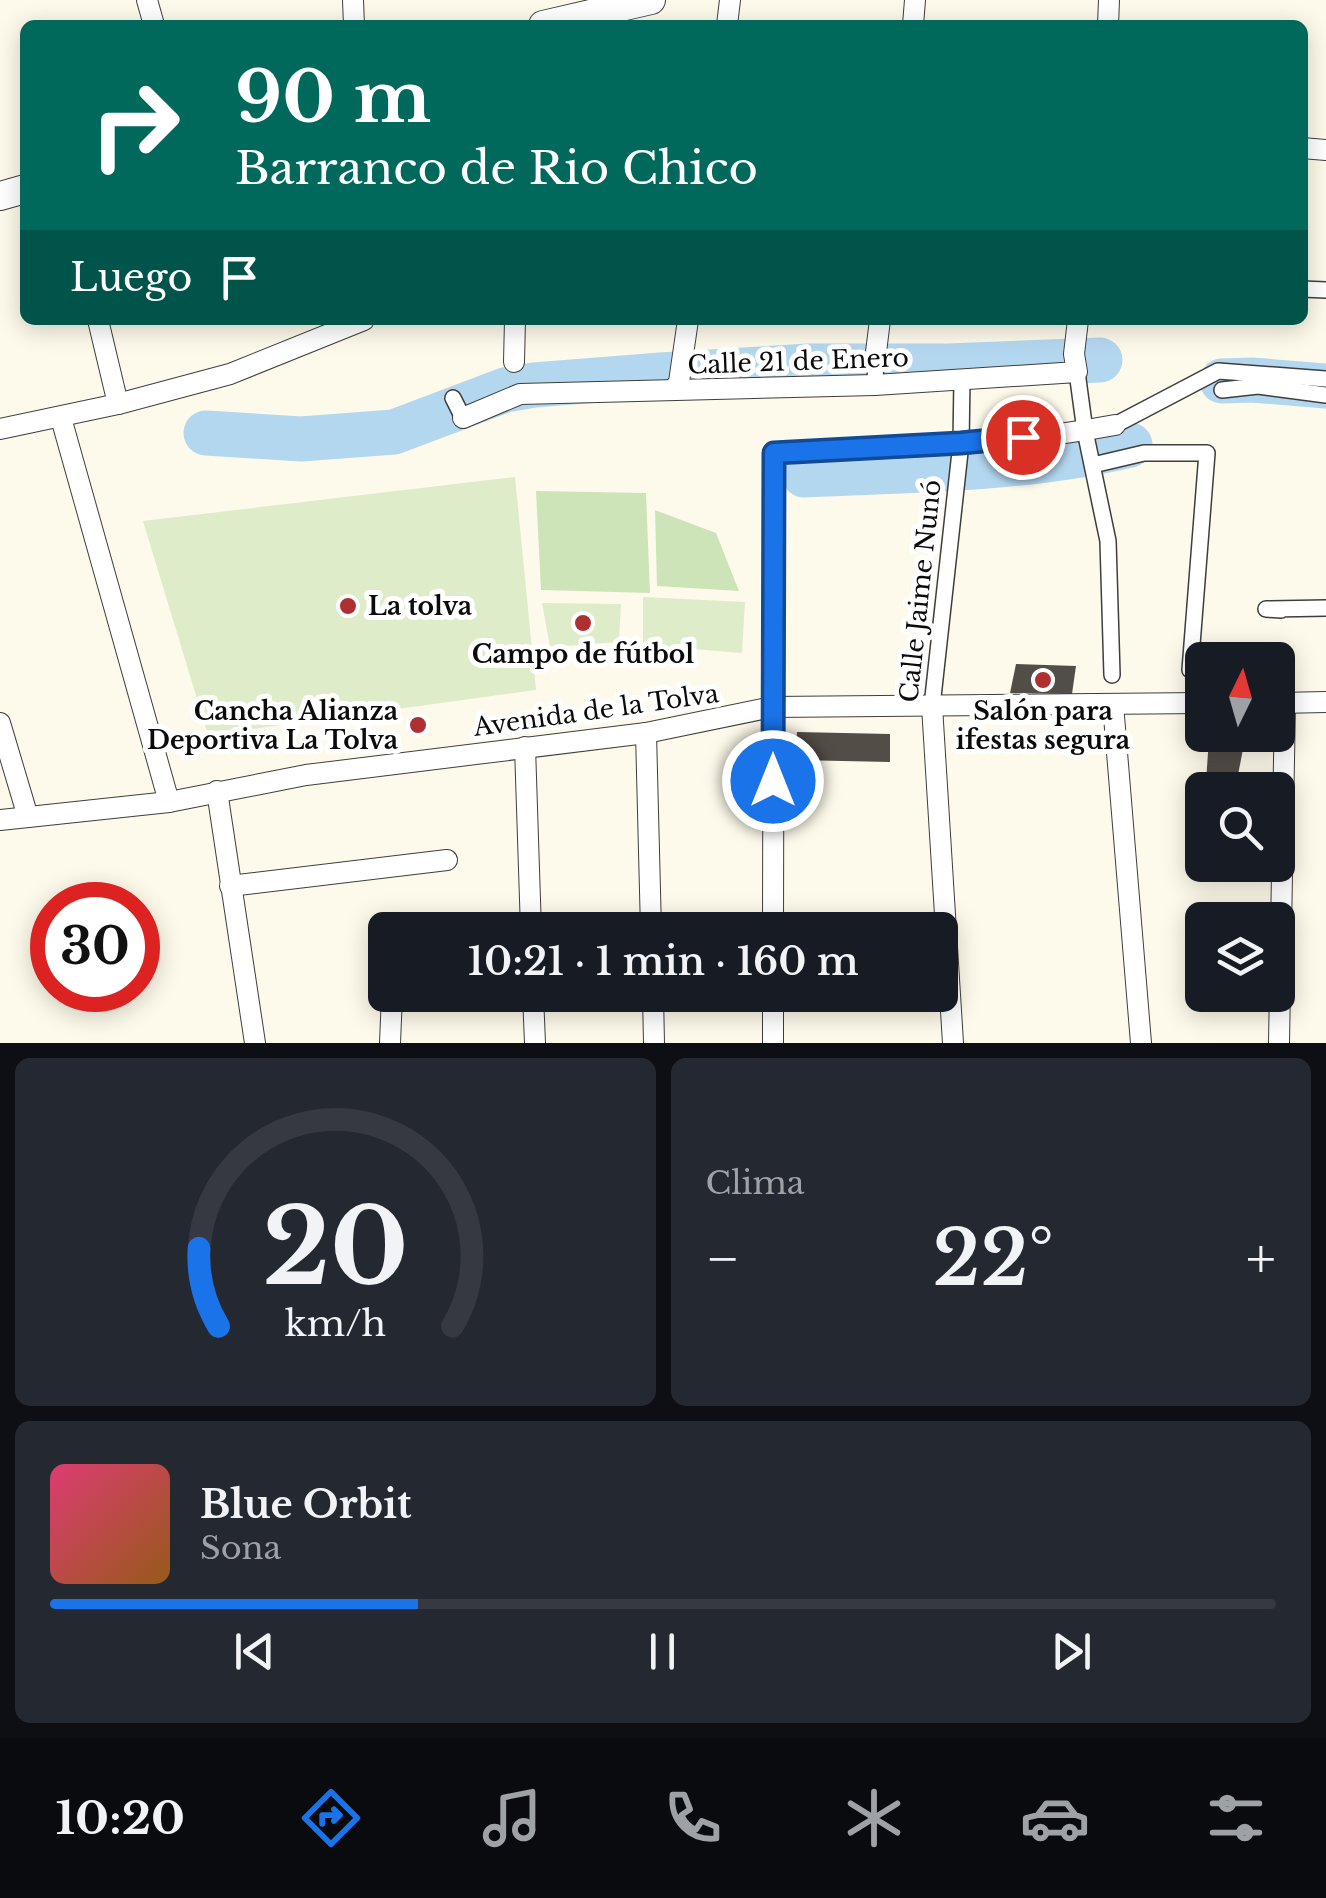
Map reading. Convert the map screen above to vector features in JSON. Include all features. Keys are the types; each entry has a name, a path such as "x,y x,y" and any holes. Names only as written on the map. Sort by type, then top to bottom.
{"street":[{"path":"565,20 651,0"},
{"path":"99,325 118,404"},
{"path":"0,429 61,418 230,374 352,325"},
{"path":"453,398 463,418 520,394 514,362 516,325"},
{"path":"679,378 687,325"},
{"path":"875,385 879,325"},
{"path":"1078,325 1076,363 1086,437 1108,540 1112,675"},
{"name":"Calle 21 de Enero","path":"520,394 679,378 875,385 962,379 1076,363"},
{"path":"773,912 774,453 960,450 1086,437 1115,426 1218,371 1326,394"},
{"name":"Calle Jaime Nunó","path":"953,1043 932,706 960,450 962,379"},
{"path":"1222,390 1259,380 1326,379"},
{"path":"61,418 169,802"},
{"path":"1093,465 1144,453 1207,453 1192,642"},
{"path":"1281,610 1326,608"},
{"path":"1295,703 1326,702"},
{"name":"Avenida de la Tolva","path":"0,820 169,802 306,776 646,734 772,707 1185,703"},
{"path":"1114,704 1141,1043"},
{"path":"0,722 28,817"},
{"path":"646,734 651,912"},
{"path":"525,747 530,912"},
{"path":"1279,1043 1281,752"},
{"path":"217,791 255,1043"},
{"path":"230,886 447,860"},
{"path":"390,1043 391,1012"},
{"path":"534,1012 535,1043"},
{"path":"653,1012 654,1043"},
{"path":"773,1012 774,1043"}],"green space":[{"name":"La tolva","path":"515,477 536,690 208,735 143,521"},
{"path":"536,491 646,493 650,593 541,590"},
{"path":"655,510 716,533 739,591 657,586"},
{"path":"643,597 745,602 742,653 643,645"},
{"name":"Campo de fútbol","path":"542,603 621,604 619,642 550,647"}],"building":[{"name":"Salón para ifestas segura","path":"1016,664 1076,666 1072,694 1010,693"},
{"path":"797,732 890,734 890,762 795,760"},
{"path":"1208,752 1242,752 1239,772 1207,772"}],"waterway":[{"path":"206,433 301,439 394,432 505,390 534,385 809,366 1100,360"},
{"path":"1222,381 1326,386"},
{"path":"804,475 1009,464 1130,445"}],"place":[{"name":"La tolva","path":"348,606"},
{"name":"Campo de fútbol","path":"583,623"},
{"name":"Salón para ifestas segura","path":"1043,680"},
{"name":"Cancha Alianza Deportiva La Tolva","path":"418,725"}],"route":[{"path":"773,781 774,453 1023,437"}]}
